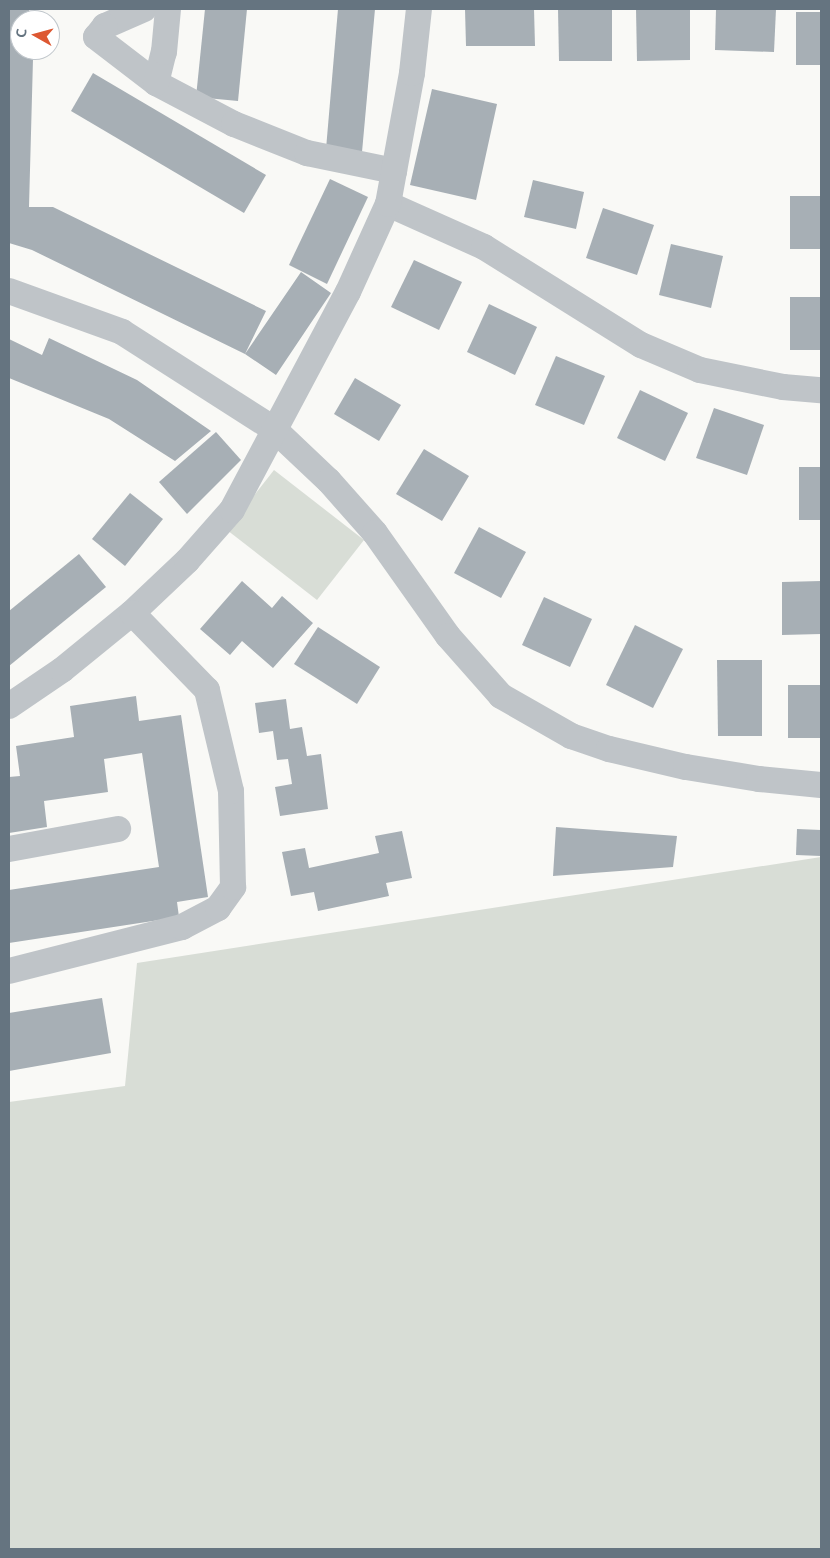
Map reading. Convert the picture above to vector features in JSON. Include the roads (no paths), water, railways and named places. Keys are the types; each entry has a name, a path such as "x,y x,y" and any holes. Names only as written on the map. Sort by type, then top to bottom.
{"street":[{"path":"144,9 105,26 96,37 156,83 234,124 307,153 394,171"},
{"path":"156,83 164,52 168,9"},
{"path":"9,706 62,670 132,613 187,561 232,510 348,292 388,204 412,73 420,9"},
{"path":"388,204 484,247 641,345 691,367 783,387 821,390"},
{"path":"9,291 122,332 275,430 329,481 376,533 448,636 501,696 571,736 608,749 686,767 759,780 821,785"},
{"path":"9,971 182,926 218,908 233,886 231,791 207,690 132,613"},
{"path":"9,849 118,830"}]}
